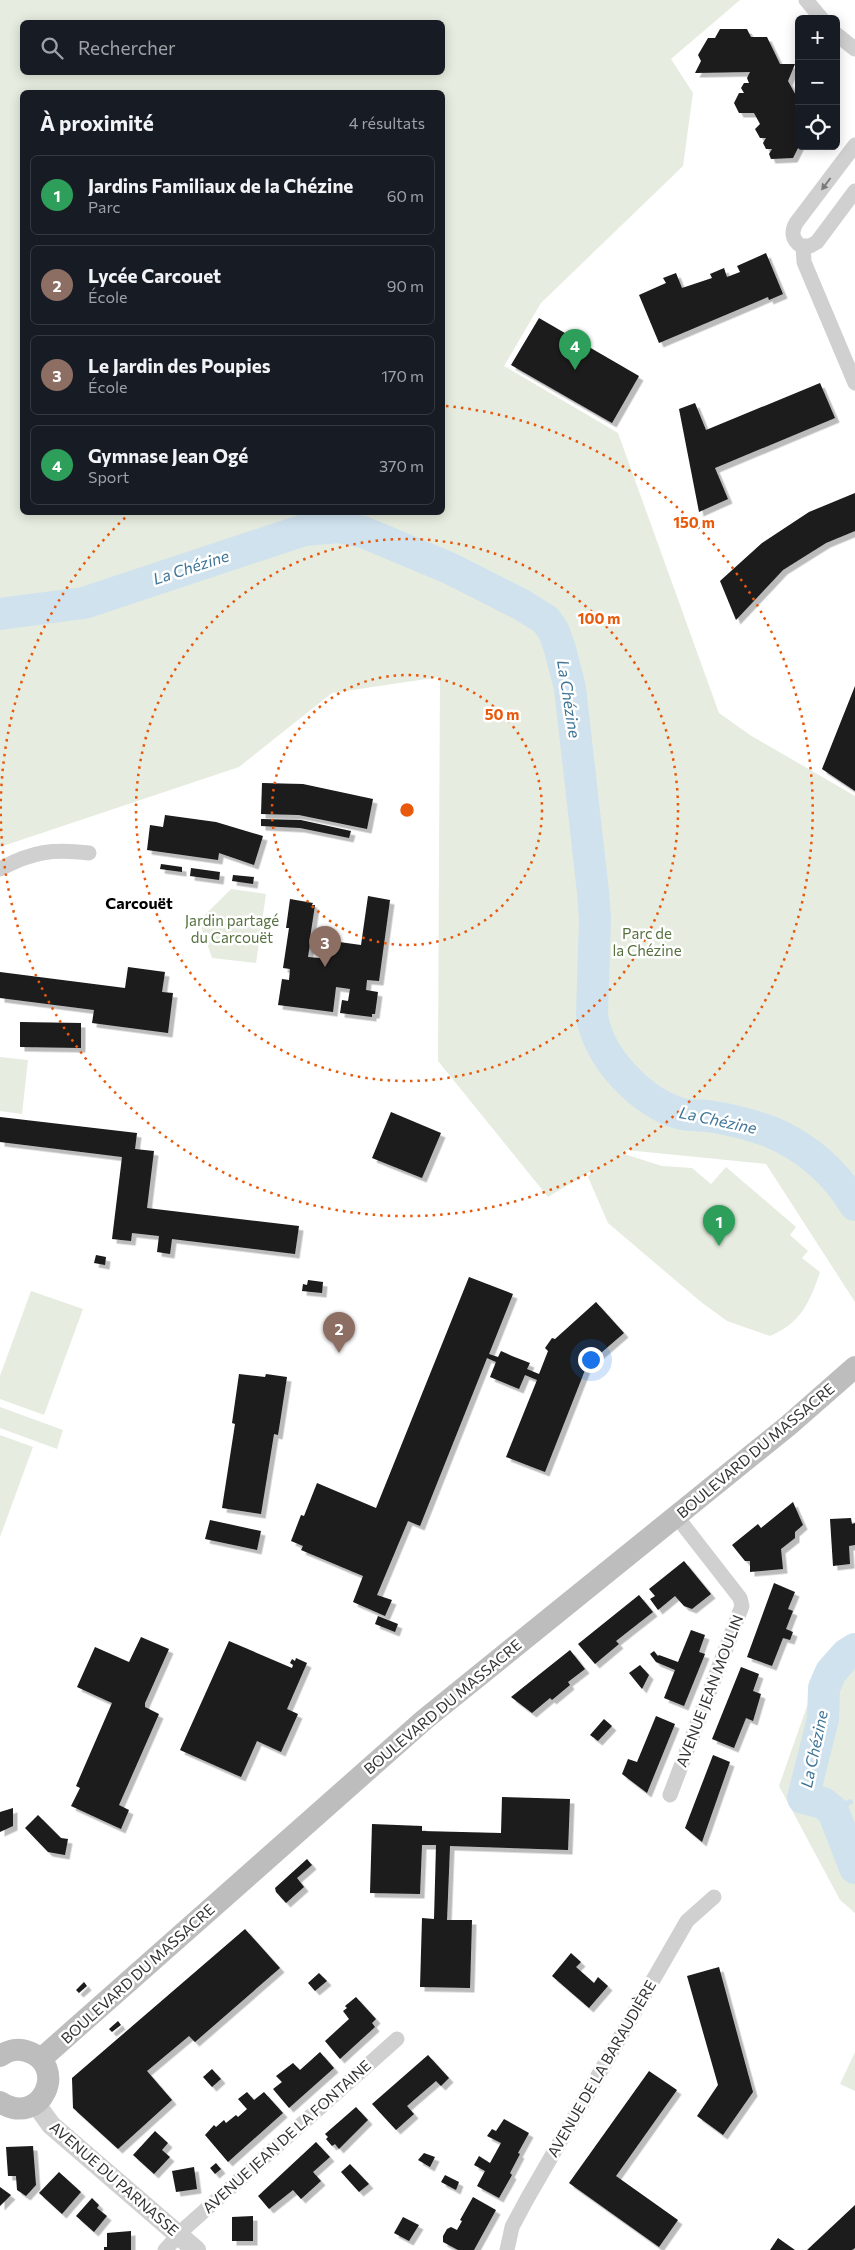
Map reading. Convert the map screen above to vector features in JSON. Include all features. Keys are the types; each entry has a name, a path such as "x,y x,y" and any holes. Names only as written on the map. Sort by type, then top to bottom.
{"main road":[{"name":"BOULEVARD DU MASSACRE","path":"41,2059 417,1726 789,1426 855,1367"},
{"path":"0,2102 17,2109 27,2108 36,2104 44,2094 48,2082 47,2070 41,2059 32,2053 12,2050 1,2054"}],"street":[{"path":"806,0 819,15"},
{"path":"840,37 855,50"},
{"path":"855,145 792,230 794,238 799,244 810,246 818,242 855,191"},
{"path":"803,246 804,262 855,383"},
{"path":"0,869 18,860 58,850 89,853"},
{"name":"AVENUE JEAN MOULIN","path":"670,1795 742,1606 740,1598 677,1517"},
{"name":"AVENUE DE LA BARAUDIÈRE","path":"506,2250 512,2227 527,2198 687,1922 714,1896"},
{"name":"AVENUE JEAN DE LA FONTAINE","path":"172,2243 397,2039"},
{"name":"AVENUE DU PARNASSE","path":"36,2104 51,2126 172,2243 196,2250"}],"green space":[{"name":"Parc de la Chézine","path":"0,0 740,0 671,59 693,93 683,166 541,303 504,366 618,433 719,713 750,735 855,796 855,1302 766,1164 626,1150 621,1153 662,1166 692,1168 711,1184 726,1167 796,1227 790,1235 808,1251 802,1258 820,1272 803,1310 789,1325 770,1336 727,1321 701,1302 608,1223 588,1177 593,1170 548,1197 438,1061 440,677 332,693 239,767 0,847"},
{"name":"Jardin partagé du Carcouët","path":"231,889 266,894 256,963 212,958 199,921"},
{"path":"0,1057 28,1060 22,1114 0,1111"},
{"path":"31,1291 83,1309 44,1415 0,1399 0,1376"},
{"path":"0,1407 63,1430 57,1449 0,1428"},
{"path":"0,1435 33,1447 0,1537"},
{"path":"855,1633 855,1913 840,1900 779,1786 825,1655"},
{"path":"855,2052 855,2091 840,2084"}],"building":[{"path":"720,29 747,29 751,37 767,37 780,64 795,64 788,81 795,94 795,150 797,150 793,158 771,159 769,154 772,149 766,149 763,143 766,138 760,138 755,129 760,124 754,113 739,113 734,103 739,93 744,93 741,88 744,83 749,83 747,78 750,72 695,73 701,61 698,55 708,38 715,38"},
{"path":"766,253 783,294 769,300 768,297 659,343 639,295 666,283 663,278 676,273 682,288 712,278 710,274 724,268 727,277 740,272 737,266"},
{"path":"539,318 639,376 612,423 511,365"},
{"path":"820,383 835,418 715,468 728,499 699,512 679,409 695,403 706,430"},
{"path":"855,493 855,531 826,543 783,570 736,620 720,581 762,543 809,512"},
{"path":"855,686 855,791 822,769"},
{"path":"262,783 303,784 373,799 367,829 299,815 261,814"},
{"path":"165,815 216,822 263,836 254,865 219,853 218,860 147,850 150,825 163,827"},
{"path":"261,819 301,820 351,831 349,838 300,828 261,826"},
{"path":"161,864 182,867 182,872 160,869"},
{"path":"191,868 220,872 219,880 190,876"},
{"path":"233,875 254,877 253,884 232,881"},
{"path":"368,896 390,900 379,981 367,980 366,990 378,992 375,1014 372,1014 372,1017 340,1013 342,1000 348,1001 350,989 336,987 333,1012 278,1005 282,979 289,980 290,969 283,968 289,928 286,928 290,899 315,905 310,938 361,945","holes":["310,944 322,945 320,958 308,957"]},
{"path":"128,967 165,972 162,992 173,993 168,1033 92,1023 94,1010 0,998 0,972 125,988"},
{"path":"20,1022 81,1023 81,1048 20,1047"},
{"path":"391,1112 441,1133 422,1178 372,1158"},
{"path":"0,1117 137,1133 135,1149 154,1151 147,1208 299,1226 295,1254 172,1239 170,1254 157,1252 159,1236 132,1233 131,1241 112,1239 122,1157 0,1142"},
{"path":"96,1255 106,1257 105,1265 94,1263"},
{"path":"469,1277 513,1294 489,1354 498,1357 501,1351 530,1363 527,1369 539,1374 548,1351 545,1348 552,1338 555,1339 596,1302 624,1333 587,1365 545,1472 506,1457 537,1380 525,1375 519,1389 490,1377 496,1362 487,1358 420,1526 408,1521 377,1595 392,1600 385,1616 353,1602 363,1576 301,1550 303,1546 291,1541 301,1515 304,1516 317,1483 376,1508"},
{"path":"308,1280 323,1282 322,1293 302,1291 303,1284 307,1285"},
{"path":"239,1374 265,1377 266,1374 287,1377 278,1435 274,1434 261,1514 222,1508 235,1424 232,1423"},
{"path":"793,1502 803,1525 795,1532 795,1538 781,1549 783,1569 750,1572 750,1561 745,1561 732,1545 758,1524 761,1528"},
{"path":"851,1518 852,1524 855,1523 855,1545 849,1546 850,1564 833,1566 830,1519"},
{"path":"210,1520 261,1531 257,1550 205,1539"},
{"path":"684,1561 711,1594 692,1609 684,1606 675,1596 658,1610 650,1599 655,1596 649,1589"},
{"path":"774,1583 795,1592 788,1609 793,1611 786,1629 793,1632 790,1640 783,1638 772,1666 747,1657"},
{"path":"639,1595 653,1612 616,1641 619,1644 595,1664 578,1644"},
{"path":"378,1616 398,1624 395,1632 375,1624"},
{"path":"691,1630 705,1635 699,1652 705,1654 684,1706 664,1698 675,1670 656,1662 650,1654 654,1651 658,1656 678,1662"},
{"path":"141,1637 169,1649 145,1703 145,1707 159,1714 119,1805 129,1810 121,1829 71,1806 80,1788 76,1786 112,1703 77,1687 95,1647 129,1662"},
{"path":"229,1641 292,1668 293,1665 290,1663 292,1659 295,1661 296,1658 307,1663 287,1709 298,1714 281,1752 257,1741 241,1777 180,1750"},
{"path":"570,1650 585,1669 568,1682 570,1685 552,1700 550,1698 532,1713 511,1697"},
{"path":"640,1665 649,1675 642,1689 629,1673"},
{"path":"741,1667 759,1674 753,1691 761,1694 753,1721 746,1718 734,1748 712,1739"},
{"path":"656,1716 675,1724 647,1793 622,1774 628,1759 637,1762"},
{"path":"604,1719 612,1726 598,1741 590,1735"},
{"path":"713,1755 730,1762 702,1842 685,1828"},
{"path":"502,1797 570,1799 568,1850 450,1846 447,1920 472,1920 470,1988 420,1987 422,1918 434,1919 436,1845 422,1845 420,1894 370,1893 372,1824 422,1826 422,1831 501,1833"},
{"path":"13,1808 13,1826 0,1832 0,1812"},
{"path":"38,1815 61,1838 68,1839 65,1855 48,1852 25,1828"},
{"path":"307,1859 312,1865 297,1878 304,1887 286,1903 276,1892 275,1888"},
{"path":"245,1929 280,1968 195,2042 189,2036 147,2071 172,2100 118,2149 73,2108 72,2078"},
{"path":"571,1953 581,1962 576,1967 594,1983 598,1977 608,1986 589,2008 552,1976"},
{"path":"719,1967 753,2092 723,2135 697,2116 718,2085 687,1976"},
{"path":"319,1973 327,1981 315,1991 308,1983"},
{"path":"84,1982 87,1986 79,1993 76,1990"},
{"path":"356,1997 376,2019 372,2023 375,2027 340,2059 325,2041 349,2019 343,2011 347,2008 345,2006"},
{"path":"118,2021 121,2025 112,2032 109,2029"},
{"path":"320,2052 334,2068 289,2108 273,2089 282,2082 276,2076 293,2063 300,2070"},
{"path":"428,2055 449,2078 441,2086 436,2081 407,2106 414,2114 396,2130 372,2104"},
{"path":"212,2069 221,2079 212,2087 203,2077"},
{"path":"649,2071 677,2090 616,2176 678,2220 659,2247 569,2183"},
{"path":"247,2092 254,2100 264,2092 283,2113 228,2162 205,2135 214,2125 216,2127 224,2120 226,2123 236,2115 238,2117 247,2109 238,2099"},
{"path":"356,2107 368,2120 339,2149 335,2144 332,2146 326,2139 328,2137 325,2134"},
{"path":"504,2119 529,2133 518,2153 520,2154 510,2173 512,2175 499,2198 477,2186 485,2171 474,2165 479,2156 490,2163 501,2143 487,2136 492,2129 496,2131"},
{"path":"155,2131 168,2143 162,2150 170,2157 154,2174 133,2155"},
{"path":"316,2142 330,2157 313,2172 321,2181 301,2199 293,2190 269,2209 258,2196"},
{"path":"33,2146 36,2185 26,2196 17,2190 16,2176 8,2176 6,2147"},
{"path":"424,2153 435,2157 430,2167 418,2160"},
{"path":"216,2163 221,2169 215,2174 210,2168"},
{"path":"350,2164 369,2184 359,2192 341,2172"},
{"path":"194,2167 197,2189 176,2192 172,2171"},
{"path":"59,2172 81,2192 62,2214 39,2193"},
{"path":"445,2175 459,2182 456,2190 441,2182"},
{"path":"0,2187 11,2195 0,2206"},
{"path":"473,2197 496,2210 474,2250 458,2250 443,2242 443,2236 447,2229 451,2227 457,2230 462,2221 460,2220"},
{"path":"92,2198 99,2205 97,2208 107,2216 94,2232 76,2216"},
{"path":"855,2205 855,2248 852,2250 807,2250"},
{"path":"253,2216 253,2241 232,2241 232,2217"},
{"path":"403,2217 419,2225 409,2241 394,2233"},
{"path":"131,2231 131,2250 104,2250 104,2247 107,2247 107,2233"},
{"path":"778,2238 795,2250 770,2250"}],"waterway":[{"name":"La Chézine","path":"0,614 84,603 304,530 339,527 363,532 449,568 522,605 546,620 554,632 570,688 595,918 592,1015 596,1031 603,1046 612,1062 624,1076 652,1100 667,1109 682,1114 724,1119 771,1132 784,1138 808,1153 829,1171 855,1205"},
{"name":"La Chézine","path":"855,1649 847,1654 831,1672 824,1688 823,1719 803,1798 823,1803 833,1811 855,1868"},
{"path":"833,1811 850,1802"}],"place":[{"name":"Gymnase Jean Ogé","path":"575,370"},
{"name":"Le Jardin des Poupies","path":"325,967"},
{"name":"Jardins Familiaux de la Chézine","path":"719,1246"},
{"name":"Lycée Carcouet","path":"339,1353"}],"district":[{"name":"Carcouët","path":"139,903"}]}
